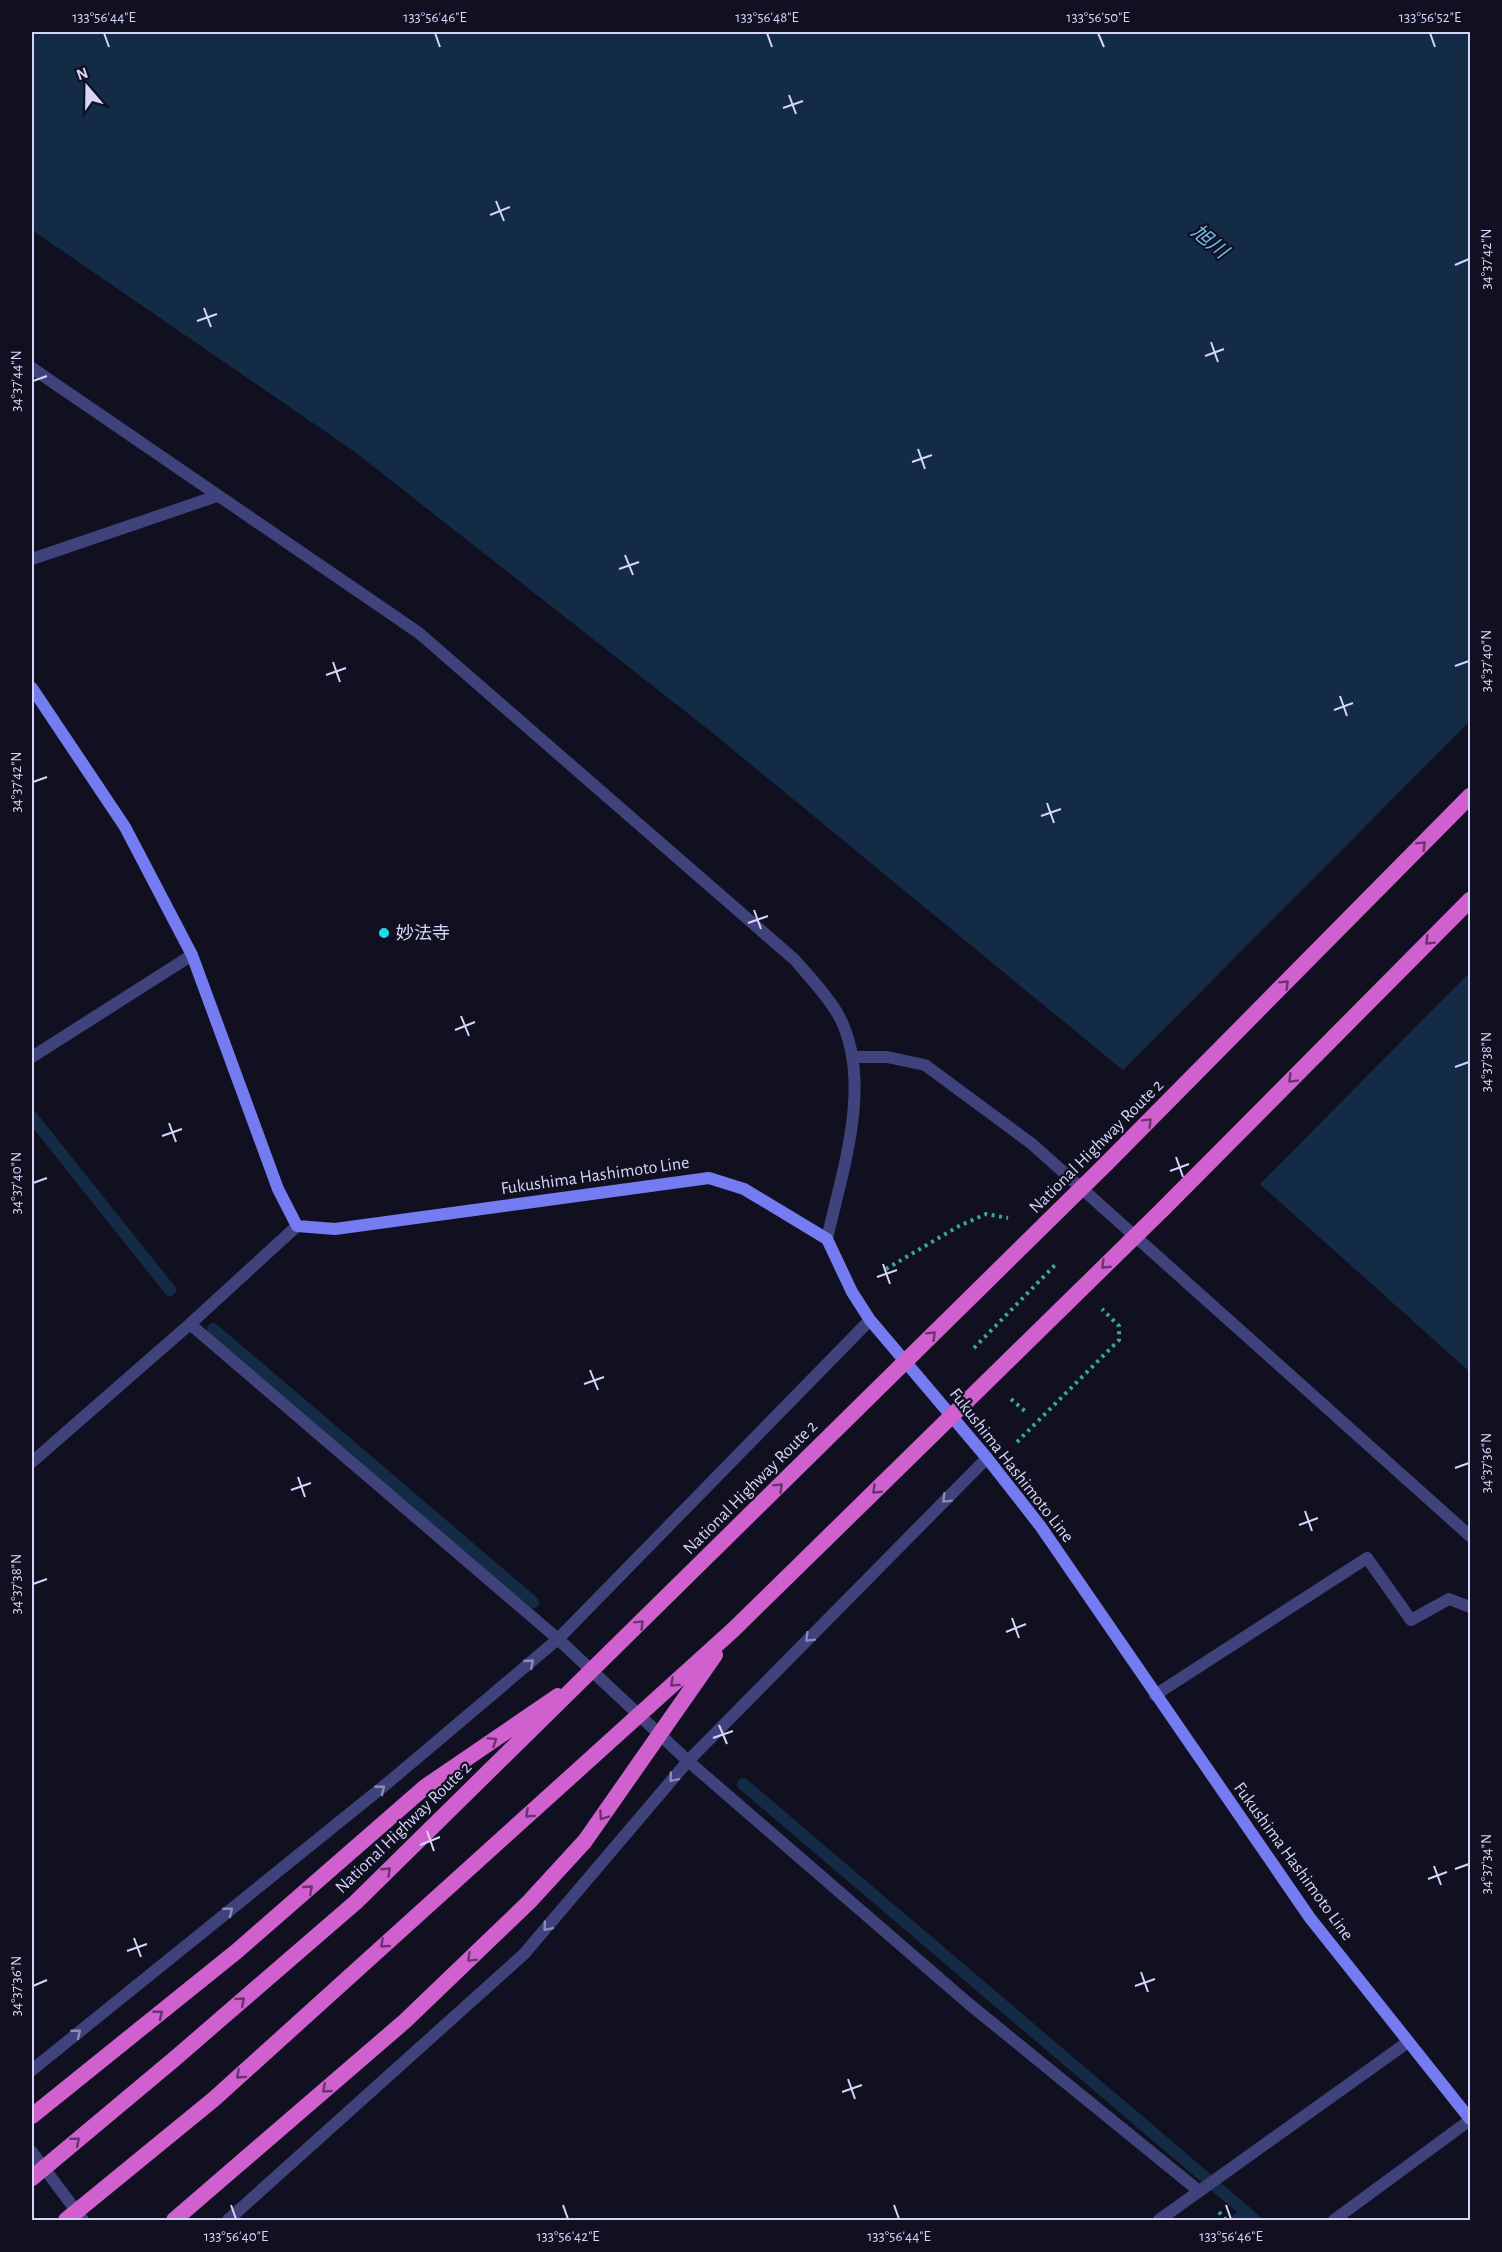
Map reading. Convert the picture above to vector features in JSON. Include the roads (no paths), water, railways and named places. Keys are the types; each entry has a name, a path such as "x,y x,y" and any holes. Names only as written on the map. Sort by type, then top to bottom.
{"highway":[{"name":"National Highway Route 2","path":"32,2178 181,2054 356,1902 1106,1164 1470,796"},
{"path":"66,2220 213,2099 733,1630 1170,1202 1470,900"},
{"path":"174,2220 405,2021 529,1902 585,1841 733,1630"},
{"path":"32,2116 237,1951 425,1787 583,1680"}],"main road":[{"path":"32,688 125,827 192,955 278,1189 297,1226"},
{"name":"Fukushima Hashimoto Line","path":"297,1226 335,1229 709,1178 744,1189 827,1239 852,1292 870,1320 987,1458 1041,1527 1310,1918 1470,2120"}],"street":[{"path":"32,368 419,633 795,960 840,1018 853,1056 854,1113 827,1239"},
{"path":"32,559 217,496"},
{"path":"32,1057 192,955"},
{"path":"853,1056 887,1057 925,1065 1032,1144 1236,1329 1470,1536"},
{"path":"32,1462 190,1324 297,1226"},
{"path":"32,2070 390,1781 558,1639 870,1320"},
{"path":"190,1324 558,1639 688,1761 969,2004 1207,2185"},
{"path":"228,2220 524,1954 688,1761 987,1458"},
{"path":"1155,1695 1368,1558 1411,1620 1449,1599 1470,1607"},
{"path":"1159,2220 1408,2042"},
{"path":"1334,2220 1470,2120"},
{"path":"32,2152 83,2220"}],"water":[{"name":"旭川","path":"32,32 1470,32 1470,1372 1242,1168 709,730 355,452 32,230"}],"waterway":[{"path":"32,1117 170,1290"},
{"path":"213,1329 533,1602"},
{"path":"743,1784 1247,2213"},
{"path":"1237,2220 1247,2213 1255,2220"}],"place":[{"name":"妙法寺","path":"384,933"}]}
